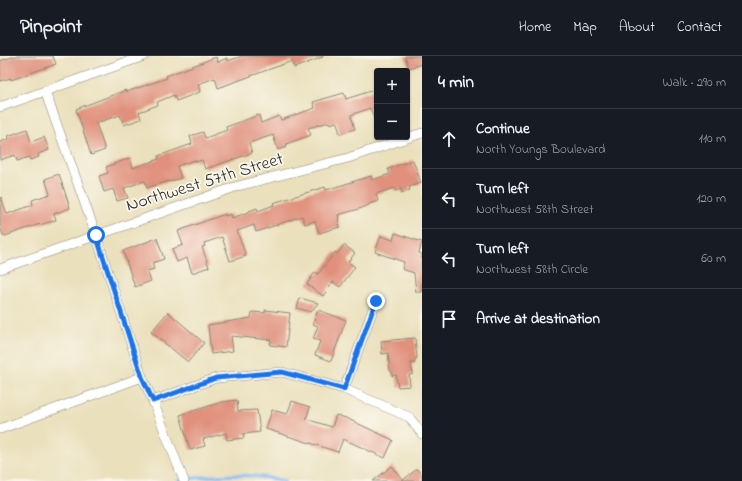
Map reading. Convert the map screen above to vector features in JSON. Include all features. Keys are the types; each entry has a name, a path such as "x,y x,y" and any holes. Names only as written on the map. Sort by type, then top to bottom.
{"street":[{"path":"0,108 45,90 144,56"},
{"path":"45,90 96,235 142,377 153,401 184,481"},
{"name":"Northwest 57th Street","path":"0,269 238,186 348,158 422,133"},
{"path":"344,389 376,301"},
{"path":"153,401 216,378 282,372 344,389 409,417 422,434"},
{"path":"0,429 142,377"}],"building":[{"path":"15,56 53,56 56,64 11,80 11,78 0,81 0,61"},
{"path":"242,56 323,57 294,68 292,61 218,88 215,78 198,84 200,92 176,101 174,95 157,102 158,105 139,112 141,119 124,125 120,115 96,123 105,150 91,155 76,109 126,90 126,92 167,78 166,76 216,57 218,62 227,58 228,61"},
{"path":"405,56 422,56 422,64 409,68"},
{"path":"374,90 374,118 370,108 351,115 355,129 340,134 337,122 330,124 329,122 308,128 311,135 286,144 287,147 278,150 273,135 249,143 252,153 205,169 202,160 196,162 195,160 177,166 181,178 147,188 145,181 124,188 128,198 117,201 113,189 104,192 99,176 108,173 106,167 130,158 133,168 159,159 158,156 192,144 190,136 203,132 205,138 227,130 226,127 259,115 261,123 279,116 281,120 315,108 313,102 344,93 346,99"},
{"path":"27,129 31,142 44,137 49,150 38,154 39,157 30,160 29,157 17,161 15,155 0,160 0,142 9,139 8,136"},
{"path":"413,160 421,183 409,187 410,190 402,193 401,189 396,191 394,188 376,194 378,201 359,209 338,215 340,227 319,233 315,221 305,224 302,216 256,232 254,225 237,231 246,256 230,261 222,237 204,243 205,246 202,247 209,267 192,273 187,258 177,262 172,249 183,245 178,231 225,214 225,216 231,214 232,218 257,208 258,211 274,205 273,203 325,187 326,190 371,176 372,180 390,174 388,169"},
{"path":"59,174 70,208 54,214 56,220 5,236 3,235 0,227 0,198 1,197 7,214 33,205 32,200 50,194 45,179"},
{"path":"395,233 422,242 419,253 422,254 422,292 416,292 414,273 402,269 404,262 375,252 381,236 393,240"},
{"path":"157,238 164,259 152,263 154,269 147,271 151,281 135,287 123,251"},
{"path":"344,245 355,253 348,262 355,267 340,287 333,282 323,296 307,284 315,272 318,274 335,252 337,254"},
{"path":"300,298 318,303 311,312 297,308"},
{"path":"265,310 290,313 286,347 270,345 271,340 231,336 233,351 211,354 208,325 251,318 252,312 265,313"},
{"path":"318,310 346,320 331,361 315,355 320,341 313,339 318,326 313,324"},
{"path":"168,312 204,343 188,362 151,332"},
{"path":"415,338 417,358 415,359 415,363 411,363 413,374 409,375 410,386 398,387 396,375 392,376 392,371 390,371 388,353 382,354 381,341"},
{"path":"237,400 238,411 257,410 260,432 243,434 244,438 227,440 226,433 203,439 205,446 190,450 180,415 222,402"},
{"path":"292,401 310,407 306,419 332,427 336,415 346,418 393,440 385,458 343,439 338,452 266,429 272,410 287,414"},
{"path":"392,466 403,480 417,469 422,475 422,481 373,481"}],"waterway":[{"path":"179,481 231,475 272,478 284,481"}],"route":[{"path":"96,235 142,377 153,401 216,378 282,372 344,389 376,301"}]}
